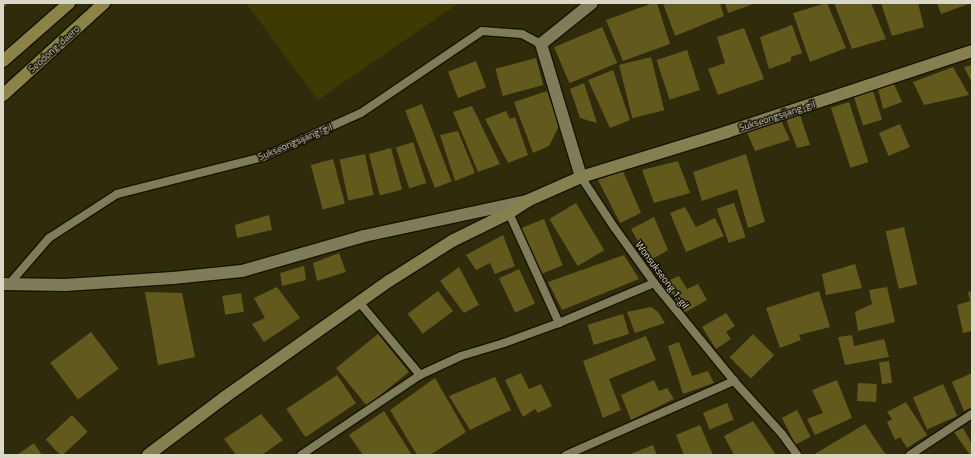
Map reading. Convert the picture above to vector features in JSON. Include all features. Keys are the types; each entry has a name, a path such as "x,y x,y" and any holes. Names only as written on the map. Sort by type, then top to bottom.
{"main road":[{"path":"3,60 69,3"},
{"name":"Seodong-daero","path":"3,95 104,3"}],"street":[{"path":"581,177 541,44 592,3"},
{"name":"Sukseongsijang-gil","path":"148,455 225,396 359,302 452,241 509,213 529,200 581,177 727,132 972,52"},
{"name":"Sukseongsijang-gil","path":"7,283 65,285 174,278 242,270 372,234 529,200"}],"lane":[{"name":"Sukseongsijang-gil","path":"7,283 49,238 117,194 263,157 277,151 361,113 482,31 522,34 541,44"},
{"name":"Wonsukseong 1-gil","path":"581,177 654,283 734,380 782,434 797,455"},
{"path":"509,213 559,323"},
{"path":"301,455 420,375 461,356 504,344 559,323 654,283"},
{"path":"359,302 420,375"},
{"path":"566,455 734,380"},
{"path":"910,455 972,414"}],"shaded area":[{"path":"246,3 459,3 318,100"}],"building":[{"path":"653,3 657,3 670,44 623,61 606,20"},
{"path":"663,3 720,3 724,16 675,36"},
{"path":"725,3 756,3 728,13"},
{"path":"827,3 846,48 810,62 793,13"},
{"path":"834,3 871,3 886,39 852,49"},
{"path":"881,3 918,3 924,27 892,36"},
{"path":"937,3 971,3 941,14"},
{"path":"792,25 802,53 791,57 791,61 769,69 760,37"},
{"path":"602,27 617,63 569,83 554,47"},
{"path":"744,28 764,79 718,95 708,69 725,63 717,37"},
{"path":"687,50 700,90 670,100 657,60"},
{"path":"651,57 664,110 632,118 619,65"},
{"path":"536,58 543,85 503,96 495,69"},
{"path":"476,61 486,87 458,98 448,72"},
{"path":"972,65 972,83 964,67"},
{"path":"953,67 969,95 924,105 913,82"},
{"path":"613,70 630,120 610,128 588,80"},
{"path":"584,83 597,123 580,118 570,89"},
{"path":"894,84 902,102 883,109 878,88"},
{"path":"872,88 882,119 863,126 853,94"},
{"path":"547,91 559,126 549,146 533,153 514,102"},
{"path":"849,102 868,162 850,168 831,108"},
{"path":"422,104 452,181 435,188 405,110"},
{"path":"472,106 500,164 478,172 453,112"},
{"path":"506,111 510,119 515,117 528,155 508,163 485,119"},
{"path":"800,115 810,145 797,148 785,117"},
{"path":"781,120 790,140 755,151 746,130"},
{"path":"900,124 910,147 889,156 879,133"},
{"path":"458,131 475,173 455,181 440,135"},
{"path":"413,142 426,183 409,188 396,148"},
{"path":"391,148 402,190 380,195 369,154"},
{"path":"365,154 374,195 348,200 340,159"},
{"path":"746,154 765,222 748,228 737,189 702,201 693,172"},
{"path":"333,159 345,203 323,209 311,165"},
{"path":"678,161 690,193 654,203 642,170"},
{"path":"623,171 641,213 620,223 598,180"},
{"path":"576,203 604,250 578,266 549,219"},
{"path":"734,203 746,237 729,243 717,209"},
{"path":"685,207 696,227 715,218 724,236 686,252 670,213"},
{"path":"269,215 272,230 237,238 235,225"},
{"path":"654,217 668,250 649,261 631,229"},
{"path":"544,219 563,265 540,275 521,228"},
{"path":"904,227 917,284 899,289 885,231"},
{"path":"503,235 515,266 495,274 490,263 476,270 466,255"},
{"path":"339,253 346,272 317,281 313,263"},
{"path":"624,255 639,279 562,310 548,282"},
{"path":"855,264 862,288 826,295 822,274"},
{"path":"304,266 306,280 282,286 280,273"},
{"path":"459,267 479,305 464,313 440,281"},
{"path":"519,269 535,303 515,313 499,278"},
{"path":"679,276 687,289 698,284 707,300 684,313 665,282"},
{"path":"277,287 300,318 264,342 252,324 265,318 254,298"},
{"path":"887,287 895,322 858,331 855,312 872,304 869,290"},
{"path":"438,291 453,311 423,334 408,314"},
{"path":"819,291 830,327 799,335 801,340 780,348 766,308"},
{"path":"972,291 972,331 963,333 957,305 970,301 968,292"},
{"path":"145,292 182,293 195,357 158,365"},
{"path":"241,293 244,312 225,315 222,296"},
{"path":"651,307 658,312 665,323 635,333 627,312"},
{"path":"726,313 735,326 726,332 731,339 716,349 702,327"},
{"path":"623,314 629,334 594,345 588,325"},
{"path":"91,332 119,369 78,399 50,363"},
{"path":"378,334 409,372 367,406 336,368"},
{"path":"753,334 774,355 751,379 730,357"},
{"path":"852,335 854,346 884,339 889,357 845,365 838,337"},
{"path":"646,336 656,360 609,379 621,410 603,418 583,361"},
{"path":"679,342 692,376 708,371 714,383 683,394 668,346"},
{"path":"889,361 892,383 882,384 879,362"},
{"path":"521,373 529,389 541,384 552,406 538,413 535,409 523,417 505,380"},
{"path":"972,373 972,407 964,411 952,382"},
{"path":"337,375 356,403 305,437 286,409"},
{"path":"495,377 511,410 470,430 449,396"},
{"path":"435,378 466,432 430,455 417,455 390,410"},
{"path":"654,380 659,391 667,388 674,399 631,420 621,395"},
{"path":"837,380 852,418 815,435 807,419 823,413 812,390"},
{"path":"858,383 877,384 876,402 857,401"},
{"path":"943,384 957,416 927,429 913,397"},
{"path":"906,402 927,435 907,448 900,437 895,440 887,422 892,419 887,412"},
{"path":"727,403 734,420 710,429 703,413"},
{"path":"797,410 811,437 795,444 782,418"},
{"path":"384,411 412,455 363,455 349,435"},
{"path":"261,414 283,440 262,455 236,455 224,439"},
{"path":"72,415 88,432 63,455 60,455 46,440"},
{"path":"753,421 776,455 734,455 724,436"},
{"path":"865,424 886,455 813,455"},
{"path":"700,425 713,455 684,455 676,435"},
{"path":"963,428 972,444 972,453 970,455 954,432"},
{"path":"34,443 42,455 17,455"},
{"path":"653,445 657,455 628,455"}]}
